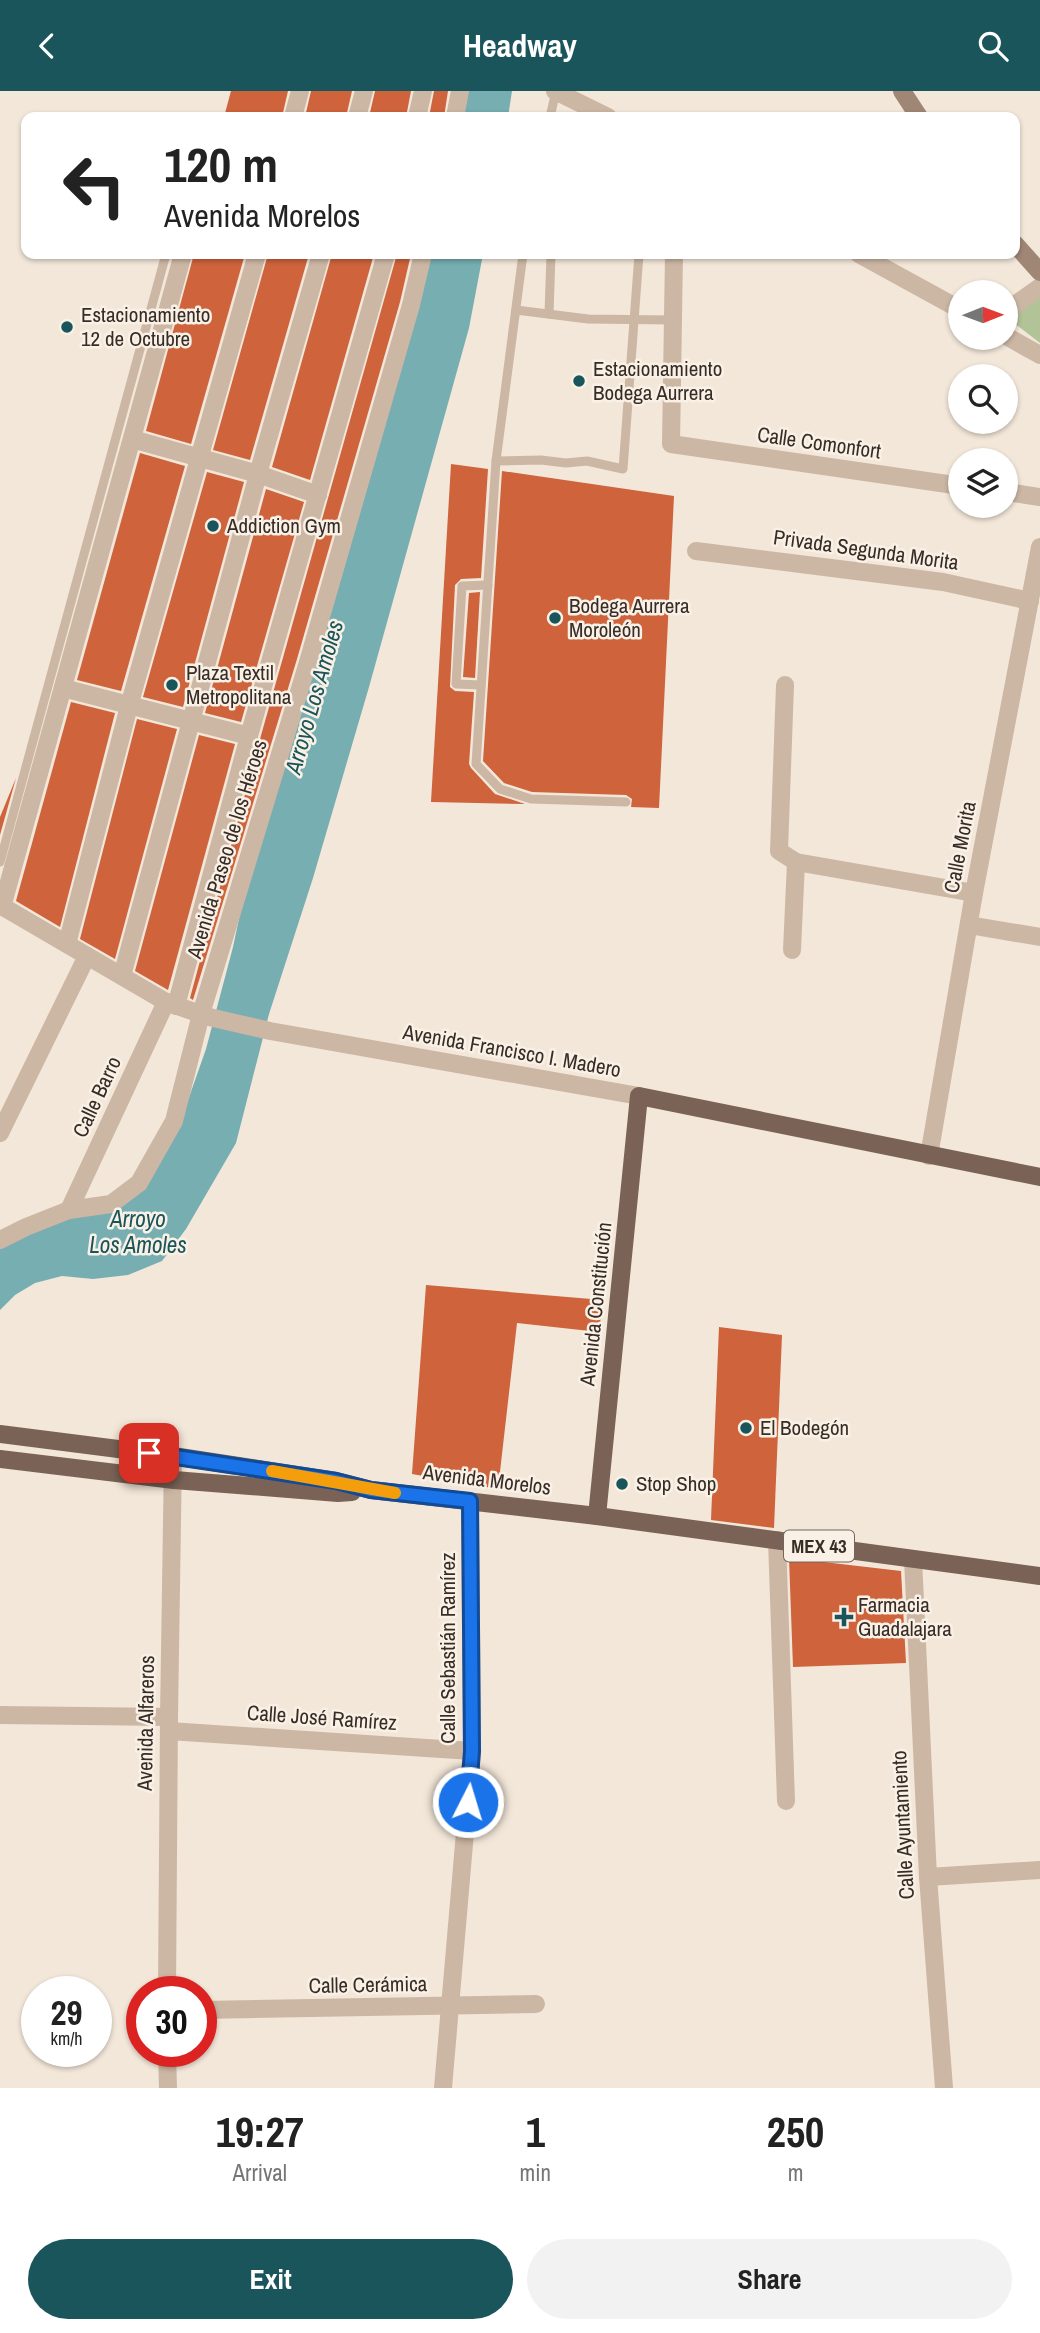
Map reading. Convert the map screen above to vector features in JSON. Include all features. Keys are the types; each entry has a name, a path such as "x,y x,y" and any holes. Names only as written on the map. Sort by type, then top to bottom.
{"main road":[{"name":"Avenida Francisco I. Madero","path":"639,1096 1040,1177"},
{"name":"Avenida Constitución","path":"597,1516 639,1096"},
{"name":"MEX 43","path":"0,1434 173,1456 336,1481 371,1490"},
{"name":"MEX 43","path":"0,1459 174,1480 338,1493 371,1490"},
{"name":"Avenida Morelos","path":"371,1490 597,1516"},
{"name":"MEX 43","path":"597,1516 1040,1576"}],"street":[{"path":"294,112 300,91"},
{"path":"358,112 364,91"},
{"path":"418,112 422,91"},
{"path":"456,112 460,91"},
{"path":"556,91 598,112"},
{"path":"902,91 916,112"},
{"path":"1020,250 1040,272"},
{"path":"1,906 182,259"},
{"path":"66,944 256,259"},
{"path":"122,977 258,474 320,259"},
{"name":"Calle Barro","path":"69,1210 171,1004 385,259"},
{"name":"Avenida Paseo de los Héroes","path":"0,1240 69,1210 111,1204 139,1183 174,1121 411,305 422,259"},
{"path":"671,320 674,259"},
{"path":"868,259 948,303"},
{"path":"1018,303 1040,287"},
{"name":"Calle Comonfort","path":"671,320 671,444 948,484"},
{"path":"1018,343 1040,355"},
{"path":"132,439 258,474 318,495"},
{"path":"1018,494 1040,497"},
{"name":"Calle Morita","path":"929,1156 974,893 1040,547"},
{"name":"Privada Segunda Morita","path":"696,551 943,582 1030,601"},
{"path":"785,685 779,851 796,862 974,893"},
{"path":"63,688 249,736"},
{"path":"792,950 796,862"},
{"name":"Avenida Francisco I. Madero","path":"1,906 171,1004 205,1016 270,1031 639,1096"},
{"path":"969,925 1040,937"},
{"path":"0,1133 88,956"},
{"name":"Avenida Alfareros","path":"167,1976 173,1456"},
{"name":"Calle Sebastián Ramírez","path":"443,2088 472,1751 470,1501"},
{"path":"777,1540 786,1801"},
{"name":"Calle Ayuntamiento","path":"913,1559 928,1877 943,2088"},
{"name":"Calle José Ramírez","path":"0,1716 169,1724 472,1751"},
{"path":"928,1877 1040,1870"},
{"name":"Calle Cerámica","path":"217,2010 536,2004"},
{"path":"167,2067 168,2088"}],"lane":[{"path":"551,112 556,91"},
{"path":"0,862 165,259"},
{"path":"522,259 496,461 476,764 500,789 531,799 626,802"},
{"path":"549,314 551,259"},
{"path":"496,461 587,461 623,469 639,259"},
{"path":"516,310 588,319 671,320"},
{"path":"481,685 456,684 461,598 462,586 488,585"}],"green space":[{"path":"1040,293 1040,343 1018,326 1018,311"}],"water":[{"path":"462,91 512,91 509,112 457,112"},
{"name":"Arroyo Los Amoles","path":"423,259 482,259 469,328 369,687 313,878 269,1014 236,1143 186,1229 162,1261 128,1275 93,1279 62,1276 35,1283 15,1295 0,1310 0,1244 70,1214 111,1208 180,1123 206,1049 233,947 255,844"}],"building":[{"path":"231,91 288,91 283,112 225,112"},
{"path":"311,91 352,91 347,112 306,112"},
{"path":"375,91 411,91 407,112 370,112"},
{"path":"434,91 448,91 445,112 430,112"},
{"path":"193,259 244,259 191,444 146,431"},
{"path":"267,259 308,259 250,460 213,450"},
{"path":"331,259 373,259 310,480 272,467"},
{"path":"396,259 410,259 400,302 297,659 193,1000 190,998"},
{"path":"140,453 185,466 121,691 77,680"},
{"path":"451,464 488,469 481,578 461,579 455,585 450,687 455,691 474,692 469,764 471,768 495,794 525,804 431,802"},
{"name":"Bodega Aurrera Moroleón","path":"502,471 674,496 659,808 631,807 632,799 626,795 532,792 504,783 483,761"},
{"path":"207,472 244,482 183,707 143,697"},
{"path":"266,489 304,502 241,722 205,713"},
{"path":"480,592 475,678 463,677 469,593"},
{"path":"71,702 115,713 60,927 16,901"},
{"path":"137,719 177,729 115,959 80,939"},
{"path":"199,735 235,744 168,990 135,971"},
{"path":"16,778 0,835 0,817"},
{"path":"426,1285 603,1300 599,1332 517,1323 498,1489 412,1474"},
{"name":"El Bodegón","path":"719,1327 782,1335 774,1528 711,1520"},
{"name":"Farmacia Guadalajara","path":"789,1558 901,1571 906,1663 793,1667"}],"slow traffic":[{"path":"272,1471 395,1493"}],"place":[{"name":"Estacionamiento 12 de Octubre","path":"67,327"},
{"name":"Estacionamiento Bodega Aurrera","path":"579,381"},
{"name":"Addiction Gym","path":"213,526"},
{"name":"Bodega Aurrera Moroleón","path":"555,618"},
{"name":"Plaza Textil Metropolitana","path":"172,685"},
{"name":"El Bodegón","path":"746,1428"},
{"name":"Stop Shop","path":"622,1484"},
{"name":"Farmacia Guadalajara","path":"844,1617"}],"route":[{"path":"149,1453 336,1481 371,1490 470,1501 472,1751 468,1802"}]}
